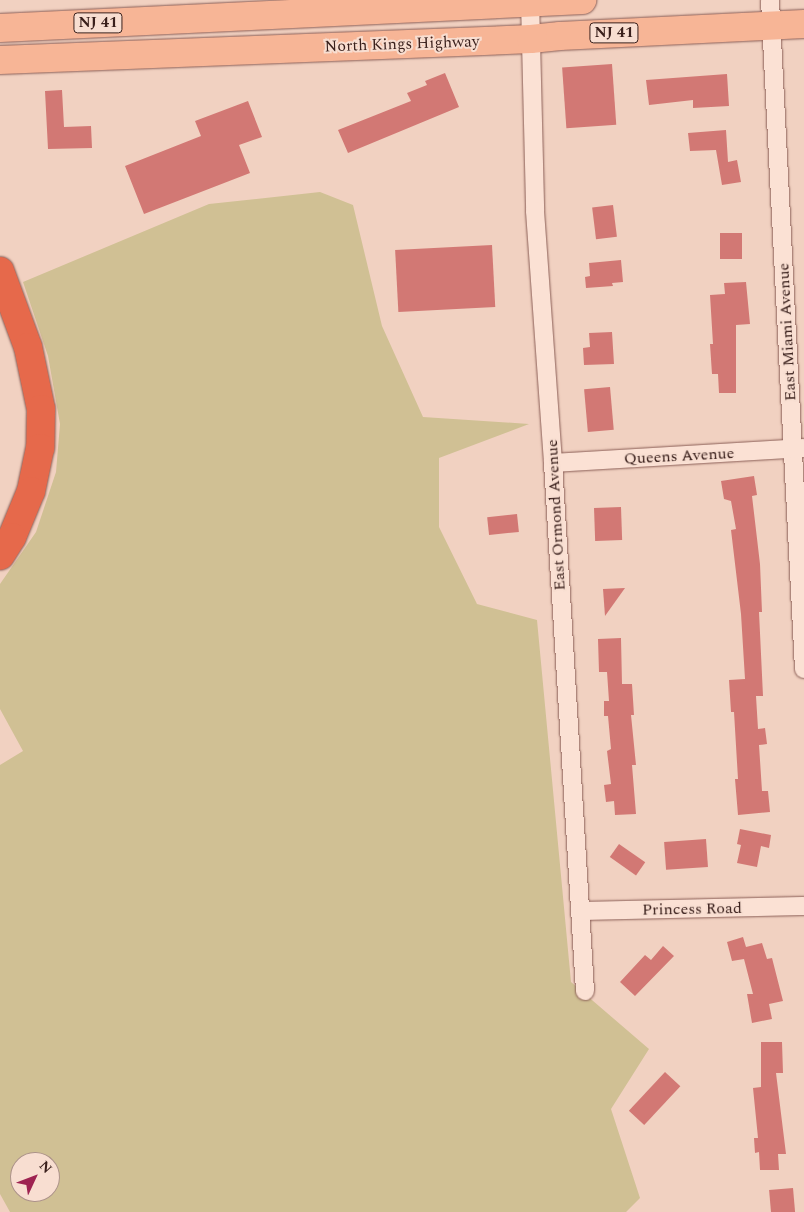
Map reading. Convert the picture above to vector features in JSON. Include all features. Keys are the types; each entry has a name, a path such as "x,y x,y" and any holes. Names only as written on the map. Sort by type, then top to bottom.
{"highway":[{"path":"0,272 35,369 41,419 40,448 31,491 19,521 0,556"}],"main road":[{"name":"North Kings Highway","path":"0,28 582,0"},
{"name":"North Kings Highway","path":"0,60 531,39 771,13 804,24"}],"street":[{"name":"East Ormond Avenue","path":"530,1 535,211 554,463 586,992"},
{"name":"East Miami Avenue","path":"771,13 798,449 804,668"},
{"name":"Queens Avenue","path":"554,463 798,449"},
{"name":"Princess Road","path":"580,912 804,906"}],"shaded area":[{"path":"320,192 353,205 382,326 423,417 529,424 439,458 439,527 477,604 537,620 571,982 649,1049 611,1109 640,1198 626,1212 10,1212 0,1194 0,765 23,751 0,709 0,584 36,532 56,472 60,424 48,356 23,282 209,204"}],"building":[{"path":"612,64 616,125 566,128 562,67"},
{"path":"445,73 459,107 348,153 338,130 411,101 407,93 427,85 425,81"},
{"path":"727,74 729,106 693,108 693,100 649,105 646,80"},
{"path":"62,90 64,127 91,126 92,148 48,149 45,91"},
{"path":"248,101 262,137 239,145 250,173 144,214 125,166 201,136 195,121"},
{"path":"726,130 728,162 737,160 741,182 722,185 716,150 690,151 688,133"},
{"path":"613,205 617,237 596,239 592,208"},
{"path":"720,233 742,233 742,259 720,259"},
{"path":"492,245 495,307 398,312 395,250"},
{"path":"621,260 623,282 612,283 613,286 586,288 585,277 590,276 589,263"},
{"path":"746,282 750,324 736,325 736,393 719,393 718,374 712,374 710,344 713,344 710,295 725,294 724,283"},
{"path":"612,332 614,364 584,365 583,348 590,347 589,333"},
{"path":"610,387 614,430 588,432 584,389"},
{"path":"754,476 757,495 752,496 760,564 762,612 759,612 763,696 756,696 758,729 765,728 767,744 759,745 762,791 768,791 770,812 738,815 735,779 738,779 734,712 731,712 729,680 745,679 741,614 731,530 736,529 731,501 724,499 721,481"},
{"path":"621,507 622,540 595,541 594,508"},
{"path":"517,514 519,532 489,535 487,517"},
{"path":"625,588 605,616 603,589"},
{"path":"621,638 622,684 632,684 634,715 631,715 636,765 632,765 636,814 615,815 614,801 606,802 604,785 611,784 607,751 611,749 608,716 604,716 604,701 609,701 607,672 599,672 598,639"},
{"path":"740,829 771,835 769,848 761,846 757,867 737,863 741,845 737,844"},
{"path":"706,839 708,867 666,870 664,842"},
{"path":"619,844 645,862 636,875 610,857"},
{"path":"743,937 746,947 762,943 767,959 772,958 783,1001 769,1004 772,1019 752,1023 747,994 753,994 744,959 732,961 727,942"},
{"path":"663,946 674,956 635,996 620,982 645,955 651,960"},
{"path":"761,1042 782,1042 783,1073 776,1073 786,1154 778,1154 779,1170 760,1170 759,1152 755,1153 754,1138 758,1138 753,1088 761,1087"},
{"path":"665,1072 680,1086 644,1125 629,1111"},
{"path":"793,1188 795,1212 771,1212 769,1190"}]}
